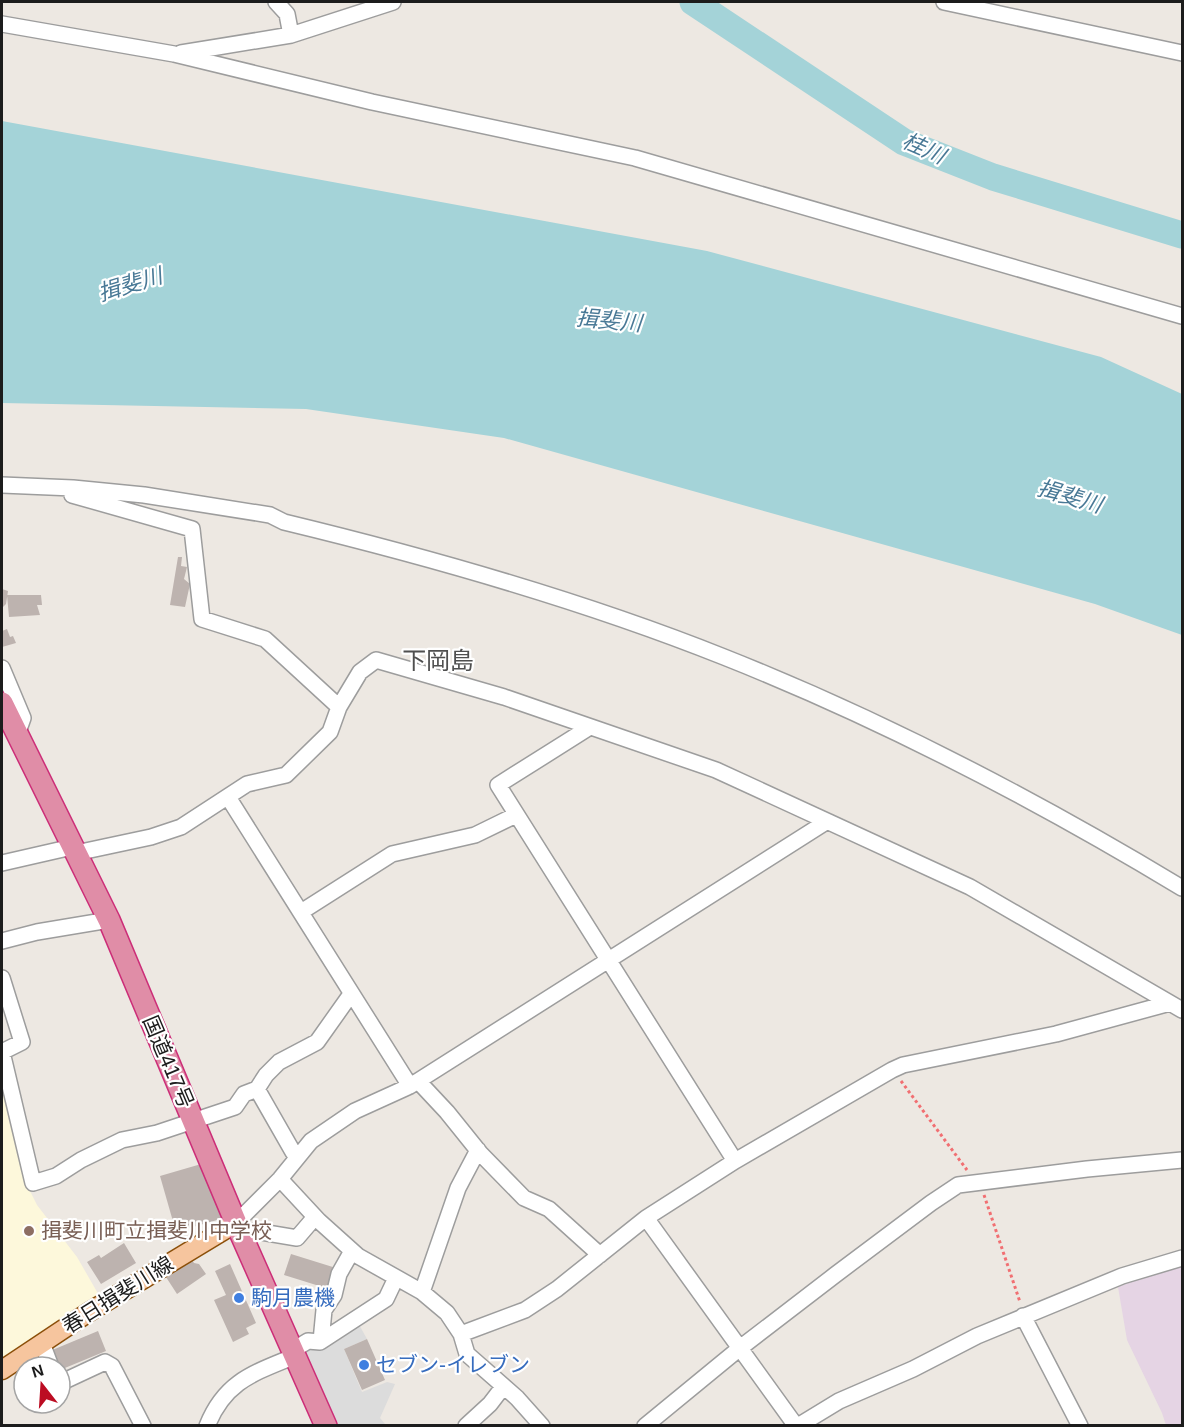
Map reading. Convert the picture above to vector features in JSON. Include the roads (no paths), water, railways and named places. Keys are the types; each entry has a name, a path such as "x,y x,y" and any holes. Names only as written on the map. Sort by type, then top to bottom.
{"highway":[{"name":"国道417号","path":"2,705 109,921 239,1229 326,1425"}],"main road":[{"name":"春日揖斐川線","path":"2,1370 88,1312 239,1229"}],"street":[{"path":"276,2 287,14 291,35"},
{"path":"174,54 291,35 393,2"},
{"path":"944,2 1182,53"},
{"path":"2,24 174,54 372,102 635,158 1182,316"},
{"path":"2,484 144,495 270,515 284,522 445,563 635,624 723,656 879,723 959,763 1122,851 1182,888"},
{"path":"44,488 192,529 202,619 265,639 339,707"},
{"path":"2,863 151,837 181,828 247,784 286,775 330,732 339,707 360,672 376,660 504,697 716,770 970,887 1176,1006"},
{"path":"2,668 23,718 17,735"},
{"path":"590,727 498,785 735,1161"},
{"path":"228,797 302,912 351,994 414,1084 447,1112 478,1150 524,1198 549,1209 600,1254"},
{"path":"302,912 392,854 475,835 516,815"},
{"path":"239,1229 311,1141 356,1111 414,1084 826,822"},
{"path":"2,941 37,932 109,921"},
{"path":"2,978 21,1042 2,1052 33,1183 56,1176 81,1160 122,1140 157,1133 235,1107 244,1094 257,1089 266,1075 279,1062 317,1042 351,994"},
{"path":"461,1334 525,1310 557,1290 646,1218 735,1161 892,1070 903,1065 1056,1034 1176,1006"},
{"path":"257,1089 298,1157"},
{"path":"423,1292 458,1188 478,1150"},
{"path":"645,1425 740,1348 958,1185 1182,1160"},
{"path":"279,1179 352,1251 423,1292 447,1313 461,1334 467,1354 517,1398 542,1425"},
{"path":"239,1229 297,1238 315,1217"},
{"path":"646,1218 797,1425 839,1401 913,1369 977,1336 1023,1316 1122,1276 1182,1258"},
{"path":"321,1341 324,1310 334,1295 339,1274 352,1251"},
{"path":"207,1425 212,1413 233,1386 249,1375 294,1353 308,1341 321,1341 386,1299 396,1278"},
{"path":"1023,1316 1080,1425"},
{"path":"42,1343 46,1355"},
{"path":"72,1377 105,1362 112,1366 143,1425"},
{"path":"466,1425 490,1404 503,1387"}],"water":[{"name":"揖斐川","path":"2,121 707,251 1101,357 1182,394 1182,635 1095,604 504,438 306,409 2,403"}],"waterway":[{"name":"桂川","path":"693,2 904,142 993,177 1182,235"}],"place":[{"name":"揖斐川町立揖斐川中学校","path":"29,1231"},
{"name":"駒月農機","path":"239,1298"},
{"name":"セブン-イレブン","path":"364,1365"}],"district":[{"name":"下岡島","path":"438,661"}]}
